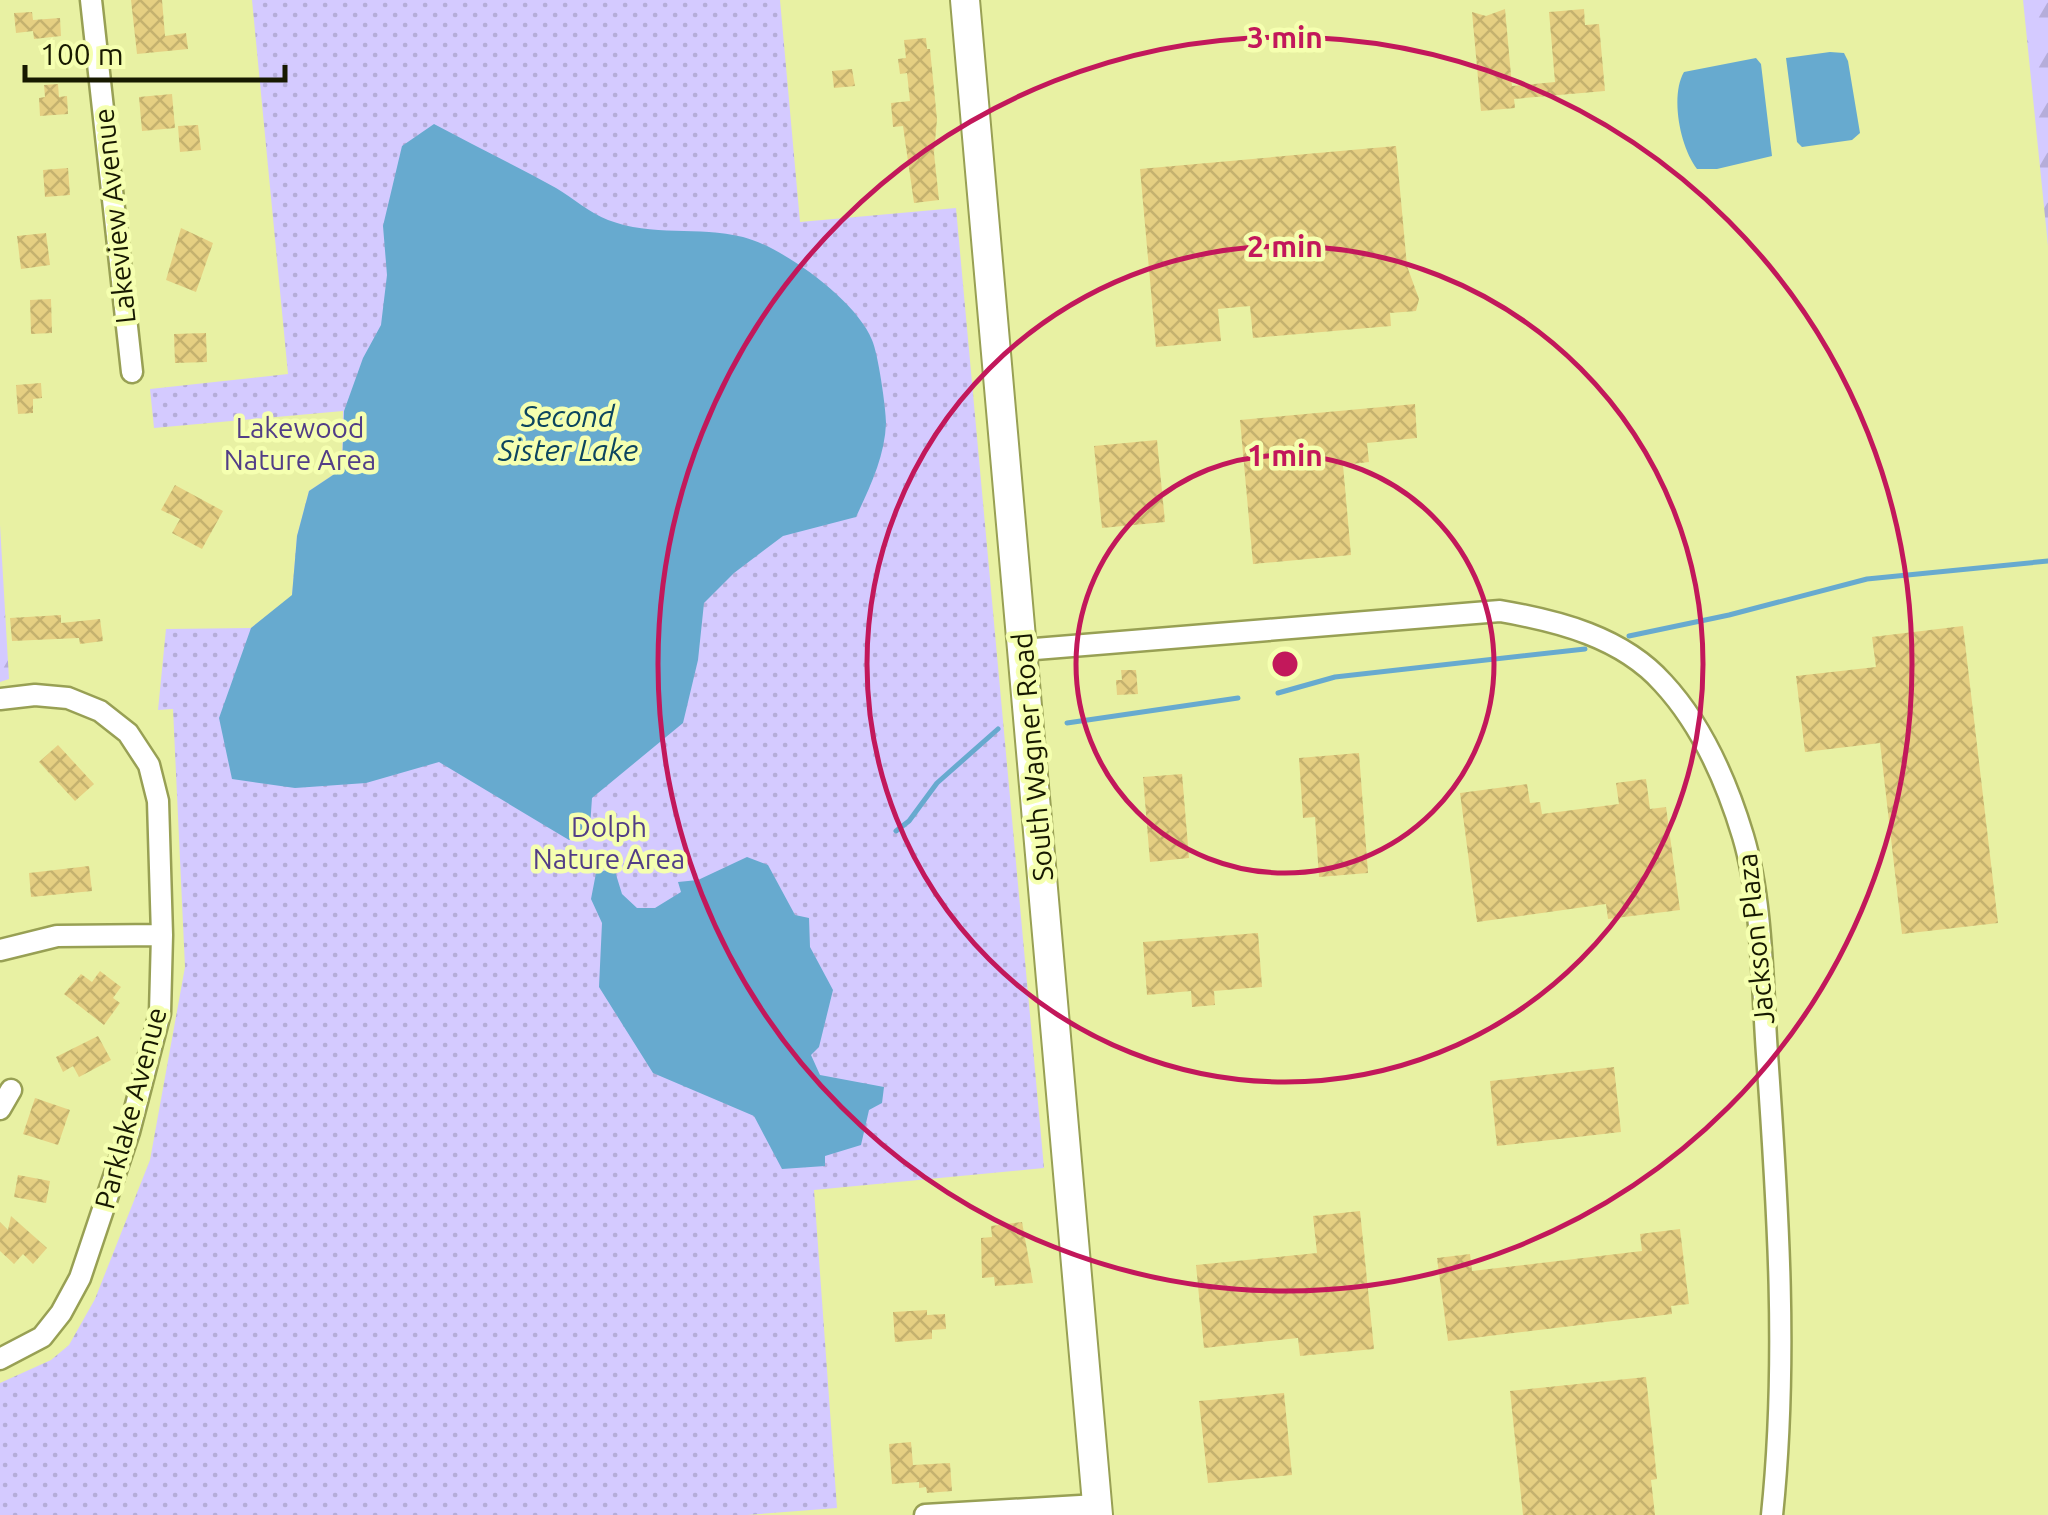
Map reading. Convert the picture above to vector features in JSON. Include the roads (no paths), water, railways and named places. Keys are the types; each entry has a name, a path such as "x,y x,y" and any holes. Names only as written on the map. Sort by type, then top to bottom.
{"main road":[{"name":"South Wagner Road","path":"965,0 1098,1510"}],"street":[{"name":"Lakeview Avenue","path":"91,0 132,372"},
{"name":"Jackson Plaza","path":"1023,650 1500,611 1552,620 1599,638 1662,681 1685,711 1726,790 1744,840 1754,893 1780,1236 1778,1421 1772,1515"},
{"name":"Parklake Avenue","path":"0,698 68,698 105,716 128,733 149,765 158,801 162,935 160,1014 130,1132 80,1278 42,1337 0,1359"},
{"path":"0,950 57,936 162,935"},
{"path":"926,1515 1098,1510"}],"water":[{"path":"1844,53 1848,61 1860,133 1852,140 1802,147 1797,142 1786,58"},
{"path":"1756,58 1761,64 1772,156 1717,169 1697,169 1686,148 1677,107 1684,72"},
{"name":"Second Sister Lake","path":"434,124 608,220 641,228 743,237 778,252 817,278 851,309 872,340 879,368 885,435 876,471 856,517 783,536 734,573 704,603 698,660 683,723 592,798 590,827 569,840 439,762 366,783 295,788 232,779 219,718 251,628 292,595 297,536 309,491 342,469 344,411 363,358 381,325 387,275 383,226 402,146"},
{"path":"747,857 768,865 795,915 809,918 810,947 833,990 819,1047 811,1055 820,1075 884,1087 882,1103 869,1110 861,1145 825,1156 825,1166 782,1169 754,1116 653,1073 599,987 602,923 591,899 596,873 614,868 622,894 637,908 655,908 681,892 678,882 698,880"}],"waterway":[{"path":"1629,636 1867,579 2048,561"},
{"path":"1278,693 1335,677 1585,649"},
{"path":"1067,723 1238,698"},
{"path":"896,831 909,821 937,783 998,729"}],"park label":[{"name":"Lakewood Nature Area","path":"300,443"},
{"name":"Dolph Nature Area","path":"609,842"}]}
